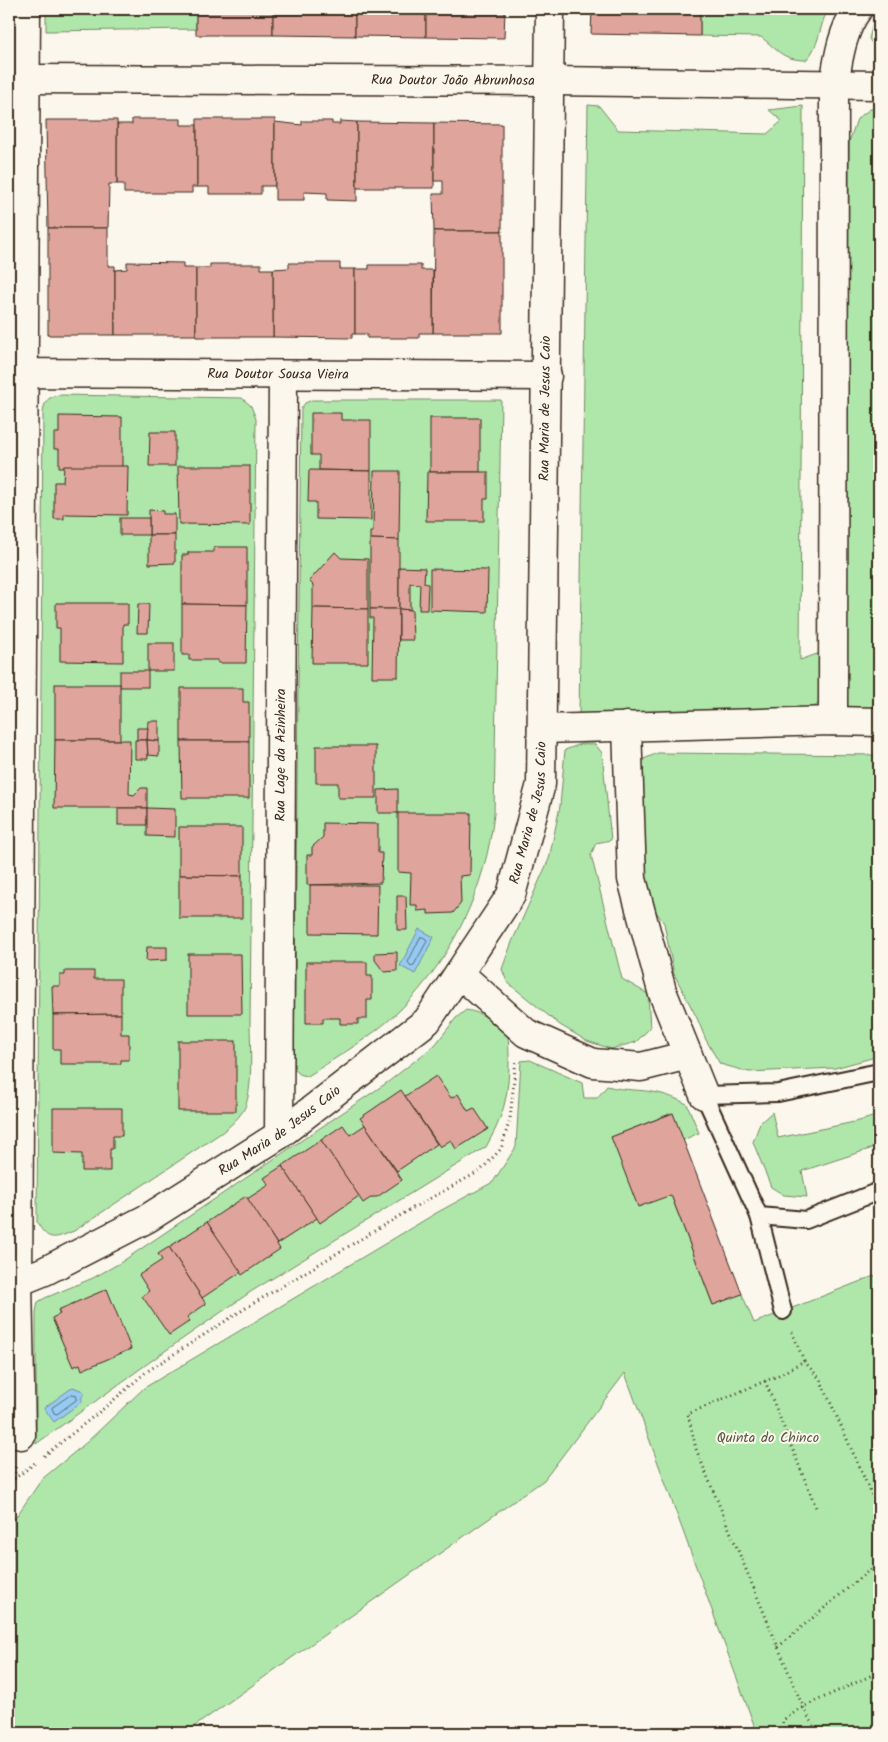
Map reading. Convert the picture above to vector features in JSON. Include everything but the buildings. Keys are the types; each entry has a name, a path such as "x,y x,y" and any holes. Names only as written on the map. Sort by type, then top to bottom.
{"street":[{"path":"21,1436 14,1282 16,373 26,9"},
{"name":"Rua Maria de Jesus Caio","path":"14,1282 45,1271 148,1218 279,1135 427,1021 510,895 540,784 547,376 550,9"},
{"path":"833,721 834,85 839,53 852,16 858,9"},
{"name":"Rua Doutor João Abrunhosa","path":"25,79 550,81 879,85"},
{"name":"Rua Doutor Sousa Vieira","path":"16,373 547,376"},
{"name":"Rua Lage da Azinheira","path":"279,1135 283,376"},
{"path":"542,729 833,721 879,722"},
{"path":"627,726 632,879 662,991 704,1095"},
{"path":"459,973 526,1033 593,1063 641,1067 688,1055"}],"lane":[{"path":"783,1311 759,1216 704,1095 778,1093 879,1072"},
{"path":"759,1216 806,1220 879,1191"}],"path":[{"path":"9,1480 14,1479 64,1441 146,1372 257,1301 411,1209 480,1171 501,1150 510,1119 520,1027"},
{"path":"783,1311 804,1361 820,1379 879,1511"},
{"path":"804,1361 765,1381 688,1414 696,1449 803,1707 816,1733"},
{"path":"765,1381 817,1510"},
{"path":"778,1647 879,1562"},
{"path":"783,1733 783,1720 803,1707 879,1672"}],"green space":[{"path":"46,9 196,9 196,29 46,31"},
{"path":"700,9 828,9 814,49 806,60 798,60 776,50 761,37 700,36"},
{"path":"879,14 879,53 869,39 873,23"},
{"path":"588,105 599,106 618,130 767,134 782,121 769,110 803,106 800,660 820,653 819,702 811,711 579,717"},
{"path":"870,109 879,109 879,710 847,710 849,142 857,119"},
{"path":"59,395 242,398 251,406 256,419 251,1068 249,1093 246,1103 243,1111 230,1126 74,1231 52,1237 45,1233 37,1222 43,414 47,401"},
{"path":"312,400 501,400 494,814 490,842 483,869 463,921 450,946 435,970 417,992 377,1030 308,1076 299,1074 294,1066 301,409 305,403"},
{"path":"581,744 595,744 602,753 611,840 596,843 591,855 622,979 648,994 650,1028 636,1042 611,1049 587,1041 560,1025 507,982 502,969 549,859 560,806 565,750"},
{"path":"658,753 879,755 879,1056 835,1068 749,1072 720,1064 706,1040 674,974 664,923 649,902 644,865 639,761"},
{"path":"466,1010 484,1016 508,1034 509,1068 505,1102 497,1126 486,1147 252,1291 36,1444 36,1312 38,1302 93,1278 120,1263 388,1082 435,1045 456,1018"},
{"name":"Quinta do Chinco","path":"530,1060 582,1083 584,1098 597,1098 607,1086 658,1093 687,1104 699,1133 683,1140 672,1113 611,1137 671,1195 713,1305 742,1294 754,1323 879,1274 879,1733 757,1733 625,1373 544,1480 185,1733 9,1733 9,1527 42,1479 87,1442 144,1388 438,1212 493,1182 516,1147 521,1061"},
{"path":"772,1112 778,1138 879,1115 879,1146 802,1171 807,1197 784,1195 771,1187 753,1142 760,1123"}],"water":[{"path":"419,929 434,937 415,974 400,966"},
{"path":"73,1387 83,1391 84,1394 81,1399 83,1401 54,1422 44,1408"}]}
